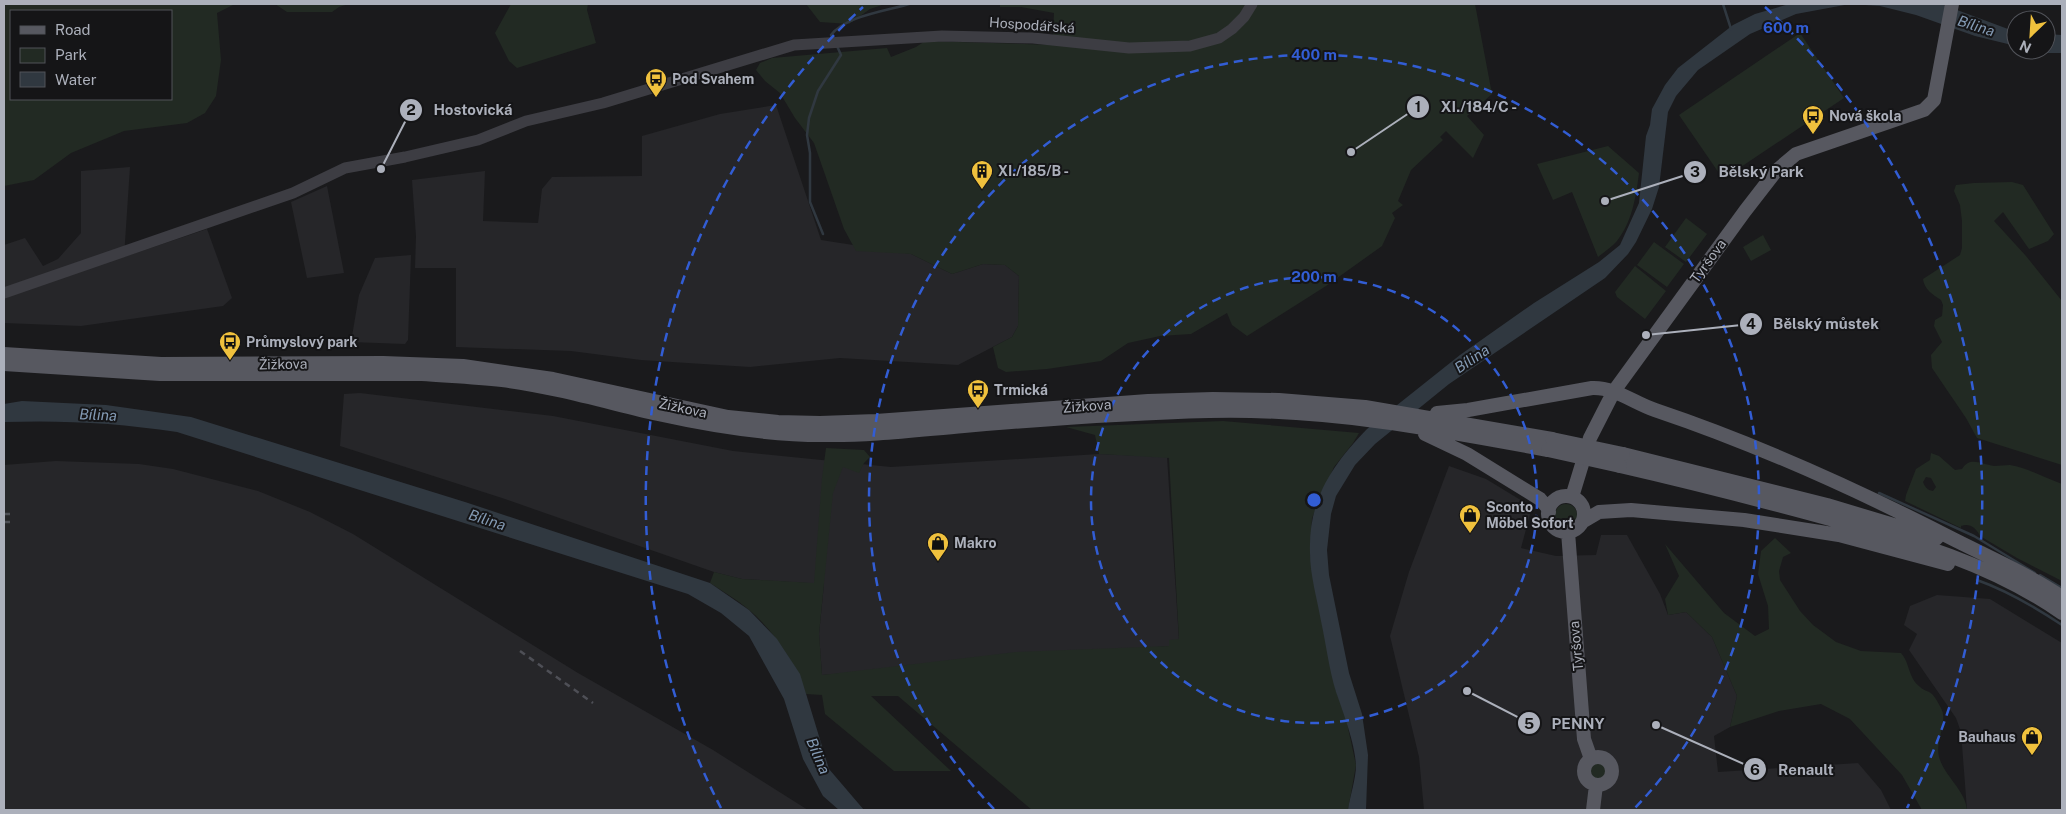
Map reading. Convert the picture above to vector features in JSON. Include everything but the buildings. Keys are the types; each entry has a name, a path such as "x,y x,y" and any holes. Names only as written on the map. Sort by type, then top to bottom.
{"main road":[{"name":"Tyršova","path":"1572,497 1590,438 1614,391 1745,211 1784,162 1802,151 1924,110 1934,100 1952,4"},
{"name":"Žižkova","path":"4,354 161,364 383,363 463,366 554,379 728,417 778,422 876,421 1148,401 1213,399 1279,400 1366,406 1417,414"},
{"name":"Žižkova","path":"4,364 160,374 422,374 463,376 503,380 551,389 662,415 752,431 821,435 918,432 1082,417 1212,411 1276,411 1351,417 1403,424"},
{"path":"1417,414 1468,410 1592,388 1614,391 1653,410 1725,434 1785,459 1915,520 2005,565 2062,597"},
{"path":"1417,414 1827,505 1957,545 2005,565"},
{"path":"1403,424 1550,444"},
{"path":"1403,424 1467,454 1540,499 1549,512 1553,526 1561,531 1568,532 1576,529 1590,515 1599,512 1631,510 1744,520 1839,535 1968,569 2019,586"},
{"path":"1621,460 1721,490 1883,534 1952,556 2019,586 2062,613"},
{"path":"1549,512 1552,504 1558,498 1572,497 1582,507 1584,514 1582,522"},
{"name":"Tyršova","path":"1568,532 1584,739 1591,759 1585,764 1584,772 1588,781 1596,785"},
{"path":"1591,759 1602,758 1608,761 1612,770 1607,782 1596,785 1593,810"}],"street":[{"name":"Hospodářská","path":"4,293 294,193 345,168 478,140 526,121 603,103 794,45 942,36 1032,38 1129,48 1190,46 1219,38 1244,17 1252,4"}],"shaded area":[{"path":"776,105 821,240 911,254 952,274 983,264 1005,265 1019,276 1018,326 1012,337 958,365 840,358 750,367 641,360 571,351 456,347 456,268 415,268 416,236 412,180 485,171 483,221 538,223 542,189 552,177 642,176 642,136 720,114"},
{"path":"130,167 124,257 207,229 232,298 223,306 81,326 4,323 4,245 25,238 43,266 58,259 81,233 81,171"},
{"path":"327,186 344,273 307,278 291,202"},
{"path":"411,255 408,340 405,344 351,342 359,295 375,258"},
{"path":"360,393 553,416 733,451 891,467 1099,454 1167,457 1179,640 1169,646 822,675 819,634 824,584 742,579 714,572 502,498 340,446 344,394"},
{"path":"56,461 139,464 173,469 258,491 310,512 353,534 578,673 713,750 808,810 4,810 4,465"},
{"path":"1449,466 1486,479 1532,507 1521,548 1556,556 1596,555 1601,535 1627,535 1660,594 1668,615 1686,612 1712,637 1737,696 1730,727 1714,736 1718,772 1858,763 1881,790 1891,810 1424,810 1419,757 1390,636 1409,572"},
{"path":"1937,595 1990,599 2062,643 2062,810 1967,810 1961,732 1956,718 1909,650 1917,634 1904,625 1910,606"}],"green space":[{"path":"4,4 235,4 217,13 221,60 216,96 205,113 187,123 124,131 71,153 34,180 4,186"},
{"path":"275,4 349,4 339,7 332,12 287,12"},
{"path":"511,4 588,4 587,10 596,43 517,68 509,61 495,33"},
{"path":"806,4 885,4 870,9 849,24 820,22"},
{"path":"1000,4 1475,4 1492,94 1467,116 1484,135 1473,158 1446,131 1440,137 1443,140 1411,170 1398,201 1403,205 1392,213 1395,218 1382,246 1326,286 1247,336 1232,325 1227,313 1191,334 1160,336 1128,343 1101,361 1047,369 1006,372 998,368 993,347 1012,337 1018,326 1019,276 1005,265 983,264 952,274 911,254 856,251 844,229 814,143 795,118 780,93 765,81 756,70 760,63 772,58 887,48 891,57 916,47 925,41 1055,45 1053,34 1054,13 1021,7 1000,7"},
{"path":"1800,33 1844,98 1723,179 1679,115"},
{"path":"1608,146 1639,173 1635,200 1626,226 1617,241 1598,257 1572,192 1553,200 1537,164"},
{"path":"2012,182 2023,185 2054,234 2048,241 2029,249 2003,212 1994,221 2026,256 2062,301 2062,465 1977,438 1966,418 1932,368 1931,355 1942,342 1934,326 1935,320 1942,316 1943,305 1941,300 1927,289 1923,279 1960,255 1962,248 1962,221 1960,205 1954,191 1956,185"},
{"path":"1686,218 1707,234 1686,262 1665,247"},
{"path":"1763,235 1771,250 1751,261 1743,247"},
{"path":"1654,242 1684,264 1667,287 1637,265"},
{"path":"1635,266 1666,291 1645,319 1617,297 1615,292"},
{"path":"1223,421 1359,433 1334,467 1312,518 1310,553 1314,583 1336,691 1345,714 1356,765 1348,810 1032,810 898,696 871,696 951,771 894,771 825,714 822,695 806,694 790,659 766,626 739,602 710,583 714,572 742,579 814,583 826,448 864,450 870,457 864,463 859,473 843,467 833,493 819,634 822,675 1016,652 1169,646 1169,640 1179,639 1169,458 1099,454 1095,435 1066,427"},
{"path":"1931,453 1939,456 1955,470 1962,469 1965,465 1972,462 1994,466 2017,466 2062,484 2062,581 1980,536 1972,527 1964,525 1961,528 1905,501 1916,469 1930,460","holes":["1926,477 1931,478 1936,487 1933,491 1926,488 1923,482"]},
{"path":"1566,504 1574,507 1577,515 1574,523 1566,526 1558,523 1555,515 1558,507"},
{"path":"1775,538 1791,553 1783,557 1779,571 1780,580 1800,611 1813,625 1836,642 1861,651 1901,653 1915,682 1935,698 1943,714 1938,754 1943,766 1960,791 1967,810 1922,810 1902,775 1850,719 1821,704 1779,711 1730,727 1737,696 1712,637 1686,612 1668,615 1665,599 1679,576 1665,544 1724,613 1755,636 1769,629 1768,606 1758,574 1761,551"},
{"path":"1598,762 1604,765 1607,771 1604,777 1598,780 1592,777 1589,771 1592,765"}],"water":[{"name":"Bílina","path":"1789,4 1850,4 1796,14 1750,34 1698,70 1676,96 1668,112 1659,187 1652,209 1628,254 1605,278 1449,384 1375,444 1355,465 1336,496 1331,514 1327,550 1329,575 1349,673 1362,714 1368,755 1366,810 1348,810 1355,776 1355,756 1331,674 1310,561 1310,534 1313,516 1318,500 1333,470 1354,442 1367,429 1460,355 1534,303 1599,262 1620,245 1639,203 1646,136 1650,125 1652,109 1665,85 1678,68 1733,25 1755,14"},
{"name":"Bílina","path":"1850,4 1941,4 2006,28 2006,44 1975,36 1916,15 1880,6"},
{"path":"2056,35 2062,35 2062,53 2056,53"},
{"name":"Bílina","path":"22,401 106,405 191,417 465,502 710,583 749,610 777,639 800,674 829,769 864,810 839,810 823,796 803,759 784,699 749,636 721,613 688,594 177,432 91,423 48,421 4,422 4,404"}],"waterway":[{"path":"833,39 831,35 837,28 846,23 867,15 909,4"},
{"path":"1723,4 1731,29"},
{"path":"823,234 810,202 810,153 807,135 809,118 818,91 841,55 837,46"},
{"path":"1879,493 1974,536 2035,573"},
{"path":"2040,575 2062,588"},
{"path":"1977,580 2021,600 2062,625"}],"railway":[{"path":"4,514 10,514"},
{"path":"4,522 10,522"},
{"path":"520,651 593,703"}],"place":[{"name":"Pod Svahem","path":"656,98"},
{"name":"Nová škola","path":"1813,135"},
{"name":"XI./184/C -","path":"1351,152"},
{"name":"Hostovická","path":"381,169"},
{"name":"XI./185/B -","path":"982,190"},
{"name":"Bělský Park","path":"1605,201"},
{"name":"Bělský můstek","path":"1646,335"},
{"name":"Průmyslový park","path":"230,361"},
{"name":"Trmická","path":"978,409"},
{"name":"Sconto Möbel Sofort","path":"1470,534"},
{"name":"Makro","path":"938,562"},
{"name":"PENNY","path":"1467,691"},
{"name":"Renault","path":"1656,725"},
{"name":"Bauhaus","path":"2032,756"}]}
